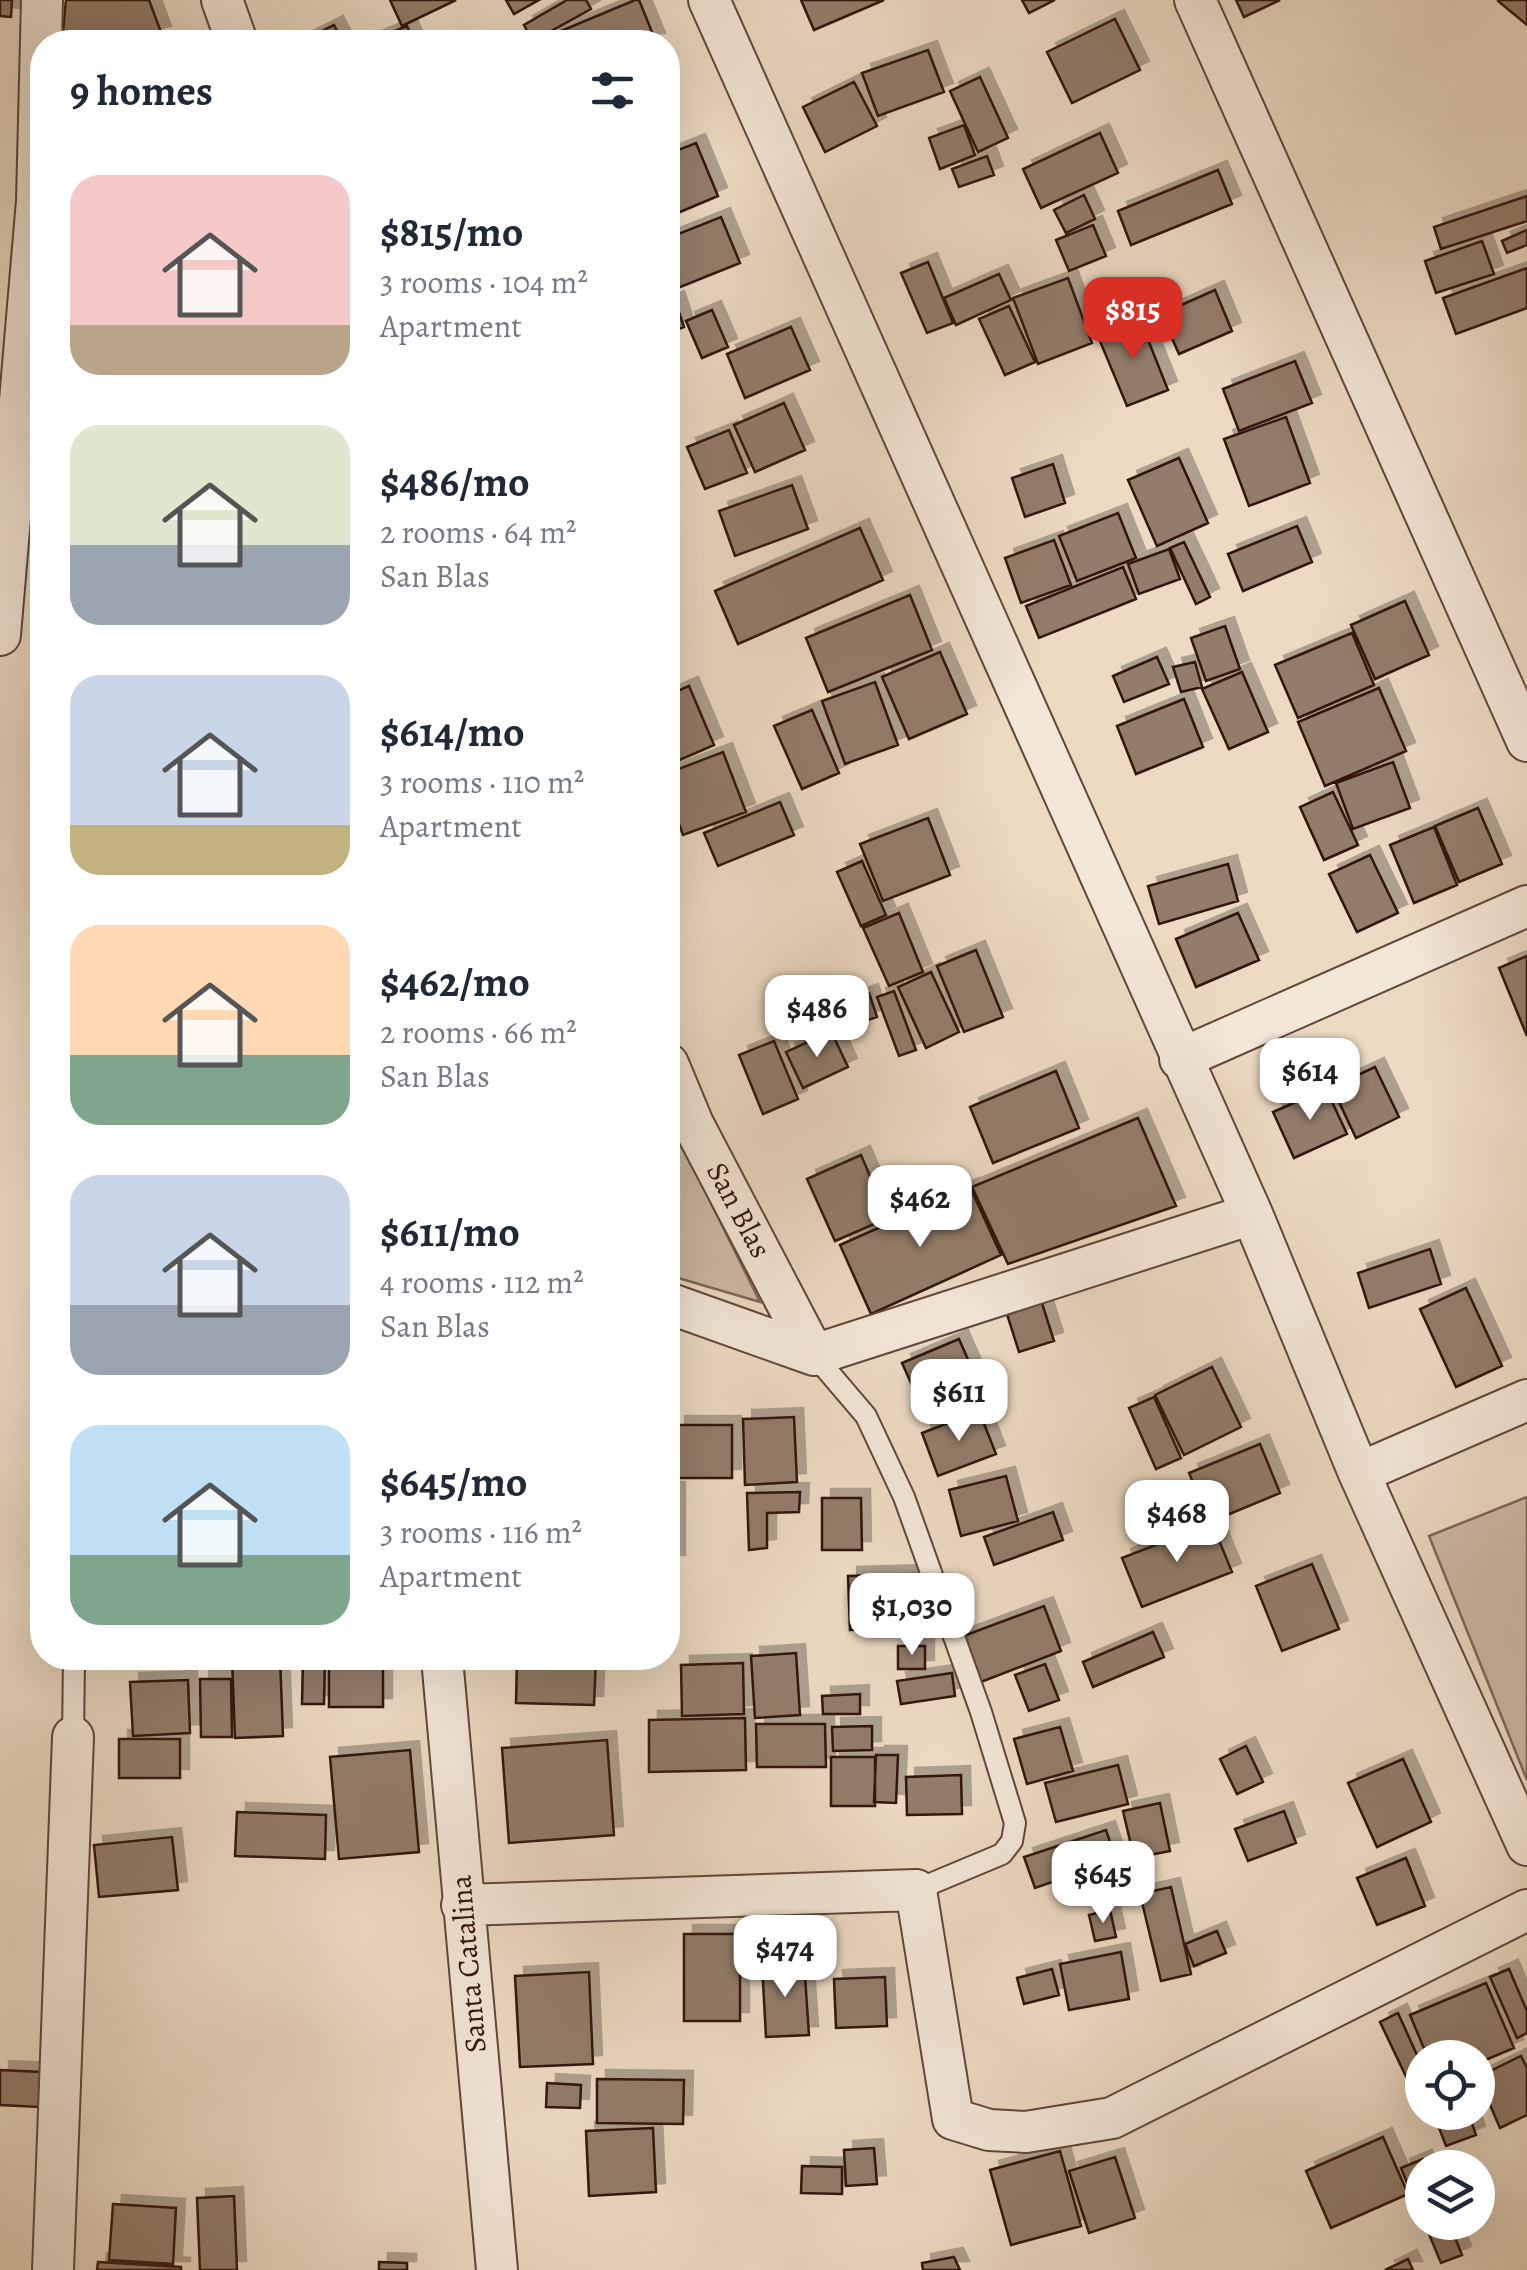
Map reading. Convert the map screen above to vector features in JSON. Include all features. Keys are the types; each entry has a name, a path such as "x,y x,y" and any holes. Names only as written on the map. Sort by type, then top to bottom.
{"street":[{"path":"41,30 42,0"},
{"path":"222,0 233,30"},
{"path":"709,0 1252,1214 1359,1473 1527,1845"},
{"path":"1196,0 1527,741"},
{"path":"0,635 30,283"},
{"path":"1180,1059 1527,906"},
{"name":"San Blas","path":"680,1093 814,1354"},
{"path":"680,1306 814,1354 1252,1214"},
{"path":"1359,1473 1527,1400"},
{"name":"Santa Catalina","path":"443,1670 497,2270"},
{"path":"53,2270 73,1737"},
{"path":"462,1906 916,1890 953,2119 989,2130 1026,2132 1112,2118 1527,1910"}],"lane":[{"path":"814,1354 866,1416 904,1497 981,1712 1015,1824 1012,1841 1002,1854 916,1890"},
{"path":"73,1737 74,1670"}],"shaded area":[{"path":"680,1140 760,1302 680,1279"},
{"path":"1527,1497 1527,1780 1429,1536"}],"building":[{"path":"0,0 12,0 11,17 0,16"},
{"path":"66,0 149,0 160,30 63,30"},
{"path":"390,0 456,0 402,26"},
{"path":"506,0 539,0 514,14"},
{"path":"567,0 586,0 591,9 553,30 527,30 524,25"},
{"path":"639,0 651,30 563,30"},
{"path":"801,0 884,0 814,30"},
{"path":"1022,0 1055,0 1029,13"},
{"path":"1236,0 1280,0 1244,17"},
{"path":"1499,0 1527,0 1527,25 1498,1"},
{"path":"1115,19 1140,70 1072,103 1047,52"},
{"path":"928,50 944,92 878,116 862,73"},
{"path":"980,77 1008,138 978,152 950,91"},
{"path":"854,82 877,126 825,152 803,107"},
{"path":"964,125 975,155 940,169 929,138"},
{"path":"1100,133 1118,173 1041,208 1023,169"},
{"path":"696,143 718,196 680,212 680,149"},
{"path":"987,156 994,175 959,187 952,169"},
{"path":"1218,170 1232,204 1131,245 1118,211"},
{"path":"1084,195 1095,219 1066,233 1054,210"},
{"path":"1527,196 1527,221 1441,249 1434,227"},
{"path":"721,217 740,263 680,287 680,233"},
{"path":"1093,225 1106,256 1069,271 1056,240"},
{"path":"1527,230 1527,245 1507,253 1502,241"},
{"path":"1482,241 1494,274 1436,293 1425,261"},
{"path":"928,262 953,323 927,333 901,273"},
{"path":"1527,268 1527,308 1456,334 1443,298"},
{"path":"999,274 1011,300 956,325 944,298"},
{"path":"1068,278 1092,343 1038,364 1013,298"},
{"path":"1215,290 1232,331 1179,354 1161,314"},
{"path":"1009,306 1035,362 1005,375 979,319"},
{"path":"712,310 728,347 702,358 686,321"},
{"path":"1139,317 1168,390 1127,406 1097,334"},
{"path":"791,327 810,370 745,398 727,354"},
{"path":"1295,361 1312,403 1239,431 1223,389"},
{"path":"784,403 805,450 755,472 734,425"},
{"path":"1286,417 1310,483 1249,506 1224,439"},
{"path":"729,430 747,473 705,489 687,447"},
{"path":"1179,458 1208,523 1157,546 1128,480"},
{"path":"1053,464 1065,503 1025,517 1012,478"},
{"path":"792,485 808,529 735,556 719,511"},
{"path":"1118,513 1136,558 1077,581 1059,536"},
{"path":"1297,526 1312,562 1243,591 1228,554"},
{"path":"860,528 883,580 738,644 715,591"},
{"path":"1054,540 1071,585 1021,603 1005,558"},
{"path":"1184,542 1210,597 1196,604 1170,548"},
{"path":"1169,549 1180,579 1139,594 1128,564"},
{"path":"1123,567 1136,599 1039,638 1026,606"},
{"path":"910,595 932,650 828,692 806,638"},
{"path":"1405,601 1429,655 1375,679 1351,625"},
{"path":"1225,626 1240,669 1206,681 1191,638"},
{"path":"1352,633 1374,685 1298,718 1275,665"},
{"path":"940,652 967,714 909,739 882,677"},
{"path":"1157,657 1169,684 1124,702 1113,676"},
{"path":"1195,662 1202,687 1181,692 1173,667"},
{"path":"1242,672 1268,732 1229,749 1202,689"},
{"path":"875,682 898,745 845,764 822,701"},
{"path":"689,686 714,745 680,760 680,690"},
{"path":"1379,688 1406,751 1325,786 1298,722"},
{"path":"1184,699 1203,747 1136,774 1117,726"},
{"path":"812,710 839,773 802,789 774,726"},
{"path":"723,752 746,812 683,835 680,768"},
{"path":"1393,762 1410,808 1353,829 1336,783"},
{"path":"1333,792 1358,845 1324,860 1300,807"},
{"path":"780,802 794,835 718,866 704,833"},
{"path":"1478,808 1502,864 1459,882 1435,826"},
{"path":"928,818 950,875 883,901 860,844"},
{"path":"1434,827 1457,885 1414,903 1390,845"},
{"path":"1370,855 1398,913 1357,932 1329,874"},
{"path":"862,861 886,915 861,926 837,872"},
{"path":"1228,864 1238,901 1159,924 1148,886"},
{"path":"899,913 923,972 889,986 863,928"},
{"path":"1238,913 1259,960 1196,987 1176,939"},
{"path":"976,950 1003,1017 964,1032 937,966"},
{"path":"1527,956 1527,1036 1499,968"},
{"path":"931,972 959,1032 926,1048 898,987"},
{"path":"894,991 916,1050 899,1056 877,997"},
{"path":"869,993 877,1017 833,1032 824,1009"},
{"path":"831,1031 848,1067 803,1088 786,1052"},
{"path":"774,1041 798,1099 763,1114 739,1055"},
{"path":"1375,1067 1399,1117 1356,1138 1332,1087"},
{"path":"1056,1071 1079,1128 993,1163 970,1107"},
{"path":"1326,1089 1347,1134 1294,1158 1273,1112"},
{"path":"1138,1118 1176,1206 1008,1264 972,1187"},
{"path":"861,1155 888,1218 835,1241 807,1179"},
{"path":"970,1187 1001,1255 871,1314 840,1245"},
{"path":"1430,1249 1441,1284 1369,1308 1358,1273"},
{"path":"1466,1288 1502,1366 1456,1387 1420,1309"},
{"path":"1041,1300 1054,1341 1019,1352 1006,1311"},
{"path":"959,1339 984,1396 928,1421 902,1363"},
{"path":"1212,1367 1241,1427 1184,1455 1155,1395"},
{"path":"1154,1397 1181,1458 1156,1469 1129,1408"},
{"path":"979,1411 996,1454 938,1476 922,1433"},
{"path":"794,1417 797,1482 745,1485 743,1419"},
{"path":"680,1425 732,1425 732,1478 680,1478"},
{"path":"1260,1444 1280,1493 1210,1522 1189,1473"},
{"path":"1006,1476 1018,1521 961,1536 949,1490"},
{"path":"800,1492 799,1512 767,1513 767,1548 749,1550 747,1493"},
{"path":"822,1498 861,1498 862,1550 822,1550"},
{"path":"1053,1512 1063,1540 994,1565 984,1537"},
{"path":"1212,1523 1232,1572 1142,1607 1122,1558"},
{"path":"1312,1564 1339,1629 1282,1651 1256,1586"},
{"path":"915,1574 917,1628 850,1630 848,1576"},
{"path":"1044,1606 1061,1651 976,1684 958,1638"},
{"path":"1153,1632 1164,1657 1093,1687 1083,1662"},
{"path":"898,1646 925,1646 925,1669 898,1669"},
{"path":"796,1653 800,1715 755,1718 751,1656"},
{"path":"743,1663 744,1714 682,1716 681,1665"},
{"path":"1045,1664 1059,1700 1029,1711 1015,1675"},
{"path":"232,1670 280,1670 283,1736 235,1738"},
{"path":"303,1670 325,1670 324,1704 302,1704"},
{"path":"329,1670 383,1670 383,1707 329,1707"},
{"path":"517,1670 595,1670 594,1705 516,1703"},
{"path":"952,1673 955,1696 901,1704 897,1681"},
{"path":"200,1679 231,1679 232,1737 201,1737"},
{"path":"188,1680 190,1733 133,1736 130,1682"},
{"path":"860,1694 860,1714 823,1714 822,1696"},
{"path":"745,1718 746,1770 649,1772 649,1720"},
{"path":"756,1724 825,1724 826,1767 757,1767"},
{"path":"872,1726 872,1750 833,1751 832,1727"},
{"path":"1060,1727 1073,1771 1027,1784 1014,1739"},
{"path":"119,1739 180,1739 180,1778 119,1778"},
{"path":"607,1740 614,1835 509,1843 502,1748"},
{"path":"1246,1746 1263,1782 1237,1794 1220,1759"},
{"path":"410,1750 419,1852 339,1859 330,1757"},
{"path":"876,1755 898,1755 896,1803 874,1802"},
{"path":"831,1757 875,1757 875,1806 831,1806"},
{"path":"1403,1759 1431,1822 1377,1847 1348,1783"},
{"path":"1118,1765 1128,1804 1056,1822 1045,1783"},
{"path":"961,1775 962,1814 907,1815 906,1777"},
{"path":"1160,1803 1170,1851 1134,1858 1123,1811"},
{"path":"1284,1811 1296,1843 1248,1861 1235,1829"},
{"path":"237,1812 326,1815 325,1859 235,1856"},
{"path":"1106,1830 1116,1860 1035,1888 1024,1857"},
{"path":"172,1837 178,1890 99,1897 94,1845"},
{"path":"1406,1858 1425,1906 1377,1925 1357,1878"},
{"path":"1171,1887 1191,1974 1161,1981 1140,1894"},
{"path":"1110,1910 1116,1937 1095,1941 1089,1915"},
{"path":"1217,1931 1226,1953 1194,1966 1185,1944"},
{"path":"684,1934 740,1934 740,2021 684,2021"},
{"path":"1121,1952 1129,1999 1069,2010 1060,1964"},
{"path":"804,1962 809,2035 766,2037 762,1964"},
{"path":"1052,1969 1059,1995 1024,2004 1017,1978"},
{"path":"1509,1969 1527,2011 1527,2033 1517,2038 1490,1977"},
{"path":"589,1972 593,2064 520,2067 515,1976"},
{"path":"885,1977 887,2026 836,2028 834,1979"},
{"path":"1486,1983 1514,2048 1495,2056 1495,2040 1420,2040 1410,2015"},
{"path":"1398,2013 1410,2040 1405,2040 1405,2074 1380,2022"},
{"path":"1521,2056 1527,2068 1527,2115 1500,2128 1495,2116 1495,2069"},
{"path":"0,2070 41,2072 39,2107 0,2105"},
{"path":"597,2079 684,2080 683,2124 597,2123"},
{"path":"547,2083 581,2085 580,2108 546,2107"},
{"path":"653,2128 656,2192 589,2196 586,2131"},
{"path":"1440,2130 1474,2130 1476,2135 1446,2146"},
{"path":"1383,2137 1405,2195 1331,2228 1306,2171"},
{"path":"874,2148 877,2184 846,2186 844,2150"},
{"path":"1060,2151 1081,2226 1011,2245 990,2170"},
{"path":"1115,2157 1135,2218 1089,2233 1069,2171"},
{"path":"802,2166 842,2167 842,2194 801,2193"},
{"path":"234,2196 237,2270 200,2270 197,2198"},
{"path":"113,2204 176,2208 173,2264 109,2260"},
{"path":"1431,2240 1456,2240 1462,2255 1441,2263"},
{"path":"954,2257 960,2270 923,2270 922,2263"},
{"path":"1408,2259 1413,2270 1385,2270"},
{"path":"98,2262 181,2267 181,2270 97,2270"},
{"path":"379,2262 407,2263 407,2270 379,2270"}]}
